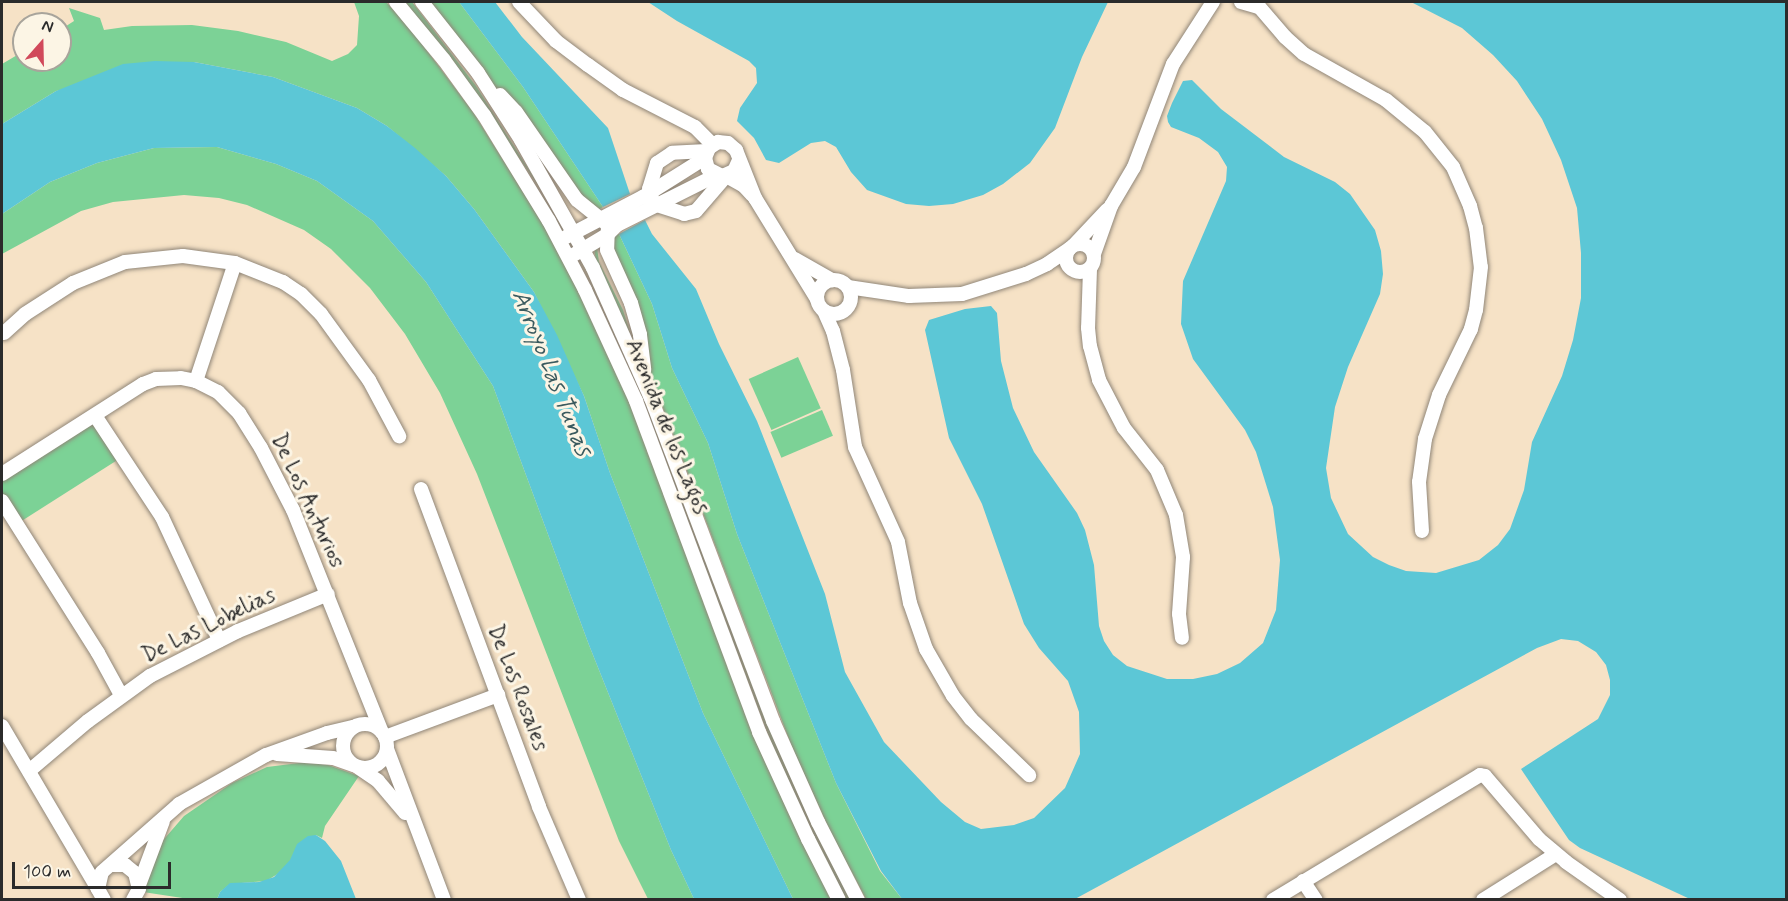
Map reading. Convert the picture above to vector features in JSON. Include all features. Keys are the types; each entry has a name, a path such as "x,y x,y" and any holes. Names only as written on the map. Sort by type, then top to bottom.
{"street":[{"name":"Avenida de los Lagos","path":"396,2 484,115 568,258 636,401 759,732 839,900"},
{"name":"Avenida de los Lagos","path":"422,2 478,73 521,140 583,249 646,384 773,721 818,822 858,900"},
{"path":"519,2 556,40 623,90 695,127 708,151 708,169 744,186 755,198"},
{"path":"1079,269 1094,254 1111,206 1134,167 1173,64 1211,5 1224,2"},
{"path":"1241,2 1257,4 1285,37 1304,54 1386,100 1425,132 1453,167 1470,206 1480,258 1476,310 1466,340 1439,395 1425,439 1419,482 1422,531"},
{"path":"478,73 516,112 577,200 610,219"},
{"path":"649,201 708,151 723,142 733,146 755,198 774,234 792,258 833,331 848,392 855,447 898,542 910,603 926,649 953,696 971,719 1029,775"},
{"path":"649,201 652,172 665,156 672,153 708,151"},
{"path":"559,241 649,201 734,171 739,160"},
{"path":"649,201 684,214 696,211 722,175"},
{"path":"792,258 832,280 838,280 848,286 870,292 909,296 962,294 1003,282 1047,264 1071,247 1111,206"},
{"path":"610,219 607,235 609,256 631,303 640,335 646,384"},
{"path":"568,258 607,235"},
{"path":"1094,254 1084,244 1071,247 1065,257 1079,269 1088,290 1090,346 1099,380 1109,404 1124,428 1157,470 1176,515 1183,557 1179,614 1182,638"},
{"path":"4,333 25,314 73,283 125,262 183,256 235,263 283,282 301,294 321,314 351,352 399,436"},
{"path":"196,381 235,263"},
{"path":"1047,264 1079,269"},
{"path":"820,305 819,288 832,280"},
{"path":"833,331 847,307 848,286"},
{"path":"820,305 833,314 870,292"},
{"name":"De Los Anturios","path":"2,474 96,417 143,384 156,379 181,378 196,381 229,401 261,448 293,510 385,740 414,824"},
{"path":"96,417 162,517 219,640"},
{"name":"De Los Rosales","path":"421,489 539,807 579,900"},
{"path":"2,501 98,653 121,695"},
{"name":"De Las Lobelias","path":"29,771 121,695 160,670 219,640 328,594"},
{"path":"385,740 498,695"},
{"path":"368,700 356,726 344,739 343,746 347,760 378,780 414,824 444,900"},
{"path":"100,896 99,877 169,812 266,754 327,733 356,726 372,725 385,740"},
{"path":"2,726 100,896"},
{"path":"266,754 333,758 366,768 380,762 385,740"},
{"path":"1272,900 1294,894 1303,880 1480,775 1485,776 1539,839 1620,900"},
{"path":"137,894 156,836 169,812"},
{"path":"75,852 87,861 109,866 118,864 130,868 138,878 137,894"},
{"path":"1483,900 1556,854"},
{"path":"1303,880 1316,900"}],"green space":[{"path":"354,2 386,2 404,20 473,112 548,232 586,303 617,372 833,899 793,899 703,713 610,473 584,396 534,292 474,209 446,176 387,126 357,108 273,77 194,62 56,91 2,124 2,64 12,58 12,72 72,72 72,22 74,21 69,8 100,18 104,30 132,26 192,25 238,31 286,42 332,61 348,54 357,45 359,16"},
{"path":"405,2 412,2 476,86 563,224 561,225 540,188 472,90"},
{"path":"425,2 459,2 523,87 603,207 595,212 512,106"},
{"path":"217,147 276,164 317,181 373,221 426,282 493,386 589,645 671,850 694,899 648,899 619,841 477,474 440,393 405,334 370,288 331,249 304,230 247,205 219,198 184,195 113,202 81,211 2,254 2,214 50,182 97,163 154,148"},
{"path":"619,234 652,304 672,368 708,443 737,534 836,783 880,871 902,899 866,899 830,831 792,747 649,371 612,256 613,236"},
{"path":"597,247 599,262 623,310 631,336 596,261 594,248"},
{"path":"582,261 608,311 853,899 845,899 797,803 772,744 623,351"},
{"path":"798,357 821,408 771,430 749,379"},
{"path":"822,410 833,436 781,458 770,432"},
{"path":"95,421 119,459 20,522 2,493 2,480"},
{"path":"307,762 328,765 359,776 325,826 322,838 316,835 281,872 266,881 230,884 220,892 217,899 189,899 143,892 159,845 184,816 232,783 267,767"}],"water":[{"path":"459,2 495,2 522,37 608,128 630,194 603,207 523,87"},
{"path":"648,2 1108,2 1082,57 1055,128 1030,163 1003,184 983,195 953,204 929,206 906,204 867,190 851,172 836,147 825,141 811,143 779,163 766,160 754,138 737,121 740,108 757,83 756,68 749,61"},
{"path":"1411,2 1786,2 1786,899 1690,899 1580,848 1569,840 1521,769 1598,719 1610,695 1610,680 1606,665 1596,652 1578,641 1561,639 1537,648 1075,899 902,899 881,871 836,783 737,534 708,443 672,368 652,304 619,234 645,220 652,234 696,289 719,344 757,421 825,594 845,672 884,742 941,802 965,822 981,829 1014,825 1034,818 1065,788 1080,754 1079,712 1068,681 1039,648 1024,624 982,504 949,438 925,330 929,320 965,309 991,306 997,313 1001,361 1013,408 1034,452 1077,513 1085,530 1094,565 1099,626 1104,641 1113,655 1127,666 1167,679 1193,679 1217,674 1240,663 1263,643 1276,610 1280,560 1273,507 1256,452 1245,430 1193,359 1181,324 1183,281 1226,181 1227,167 1218,152 1199,138 1171,127 1168,122 1167,116 1183,81 1192,80 1221,109 1284,157 1335,182 1350,194 1375,230 1381,251 1383,274 1380,294 1348,367 1335,407 1326,468 1331,498 1348,534 1373,557 1389,565 1406,571 1436,573 1479,560 1498,545 1510,529 1524,490 1532,442 1562,376 1573,340 1581,298 1581,253 1577,208 1561,160 1542,119 1517,81 1493,55 1462,28"},
{"name":"Arroyo Las Tunas","path":"155,61 194,62 273,77 357,108 387,126 415,148 446,176 474,209 534,292 557,335 584,396 610,473 703,713 793,899 694,899 671,850 589,645 493,386 426,282 373,221 317,181 276,164 217,147 154,148 97,163 50,182 2,214 2,124 56,91 123,64"},
{"path":"316,835 325,841 341,861 356,899 217,899 220,892 230,883 259,882 274,877 290,860 297,844 308,836"}]}
